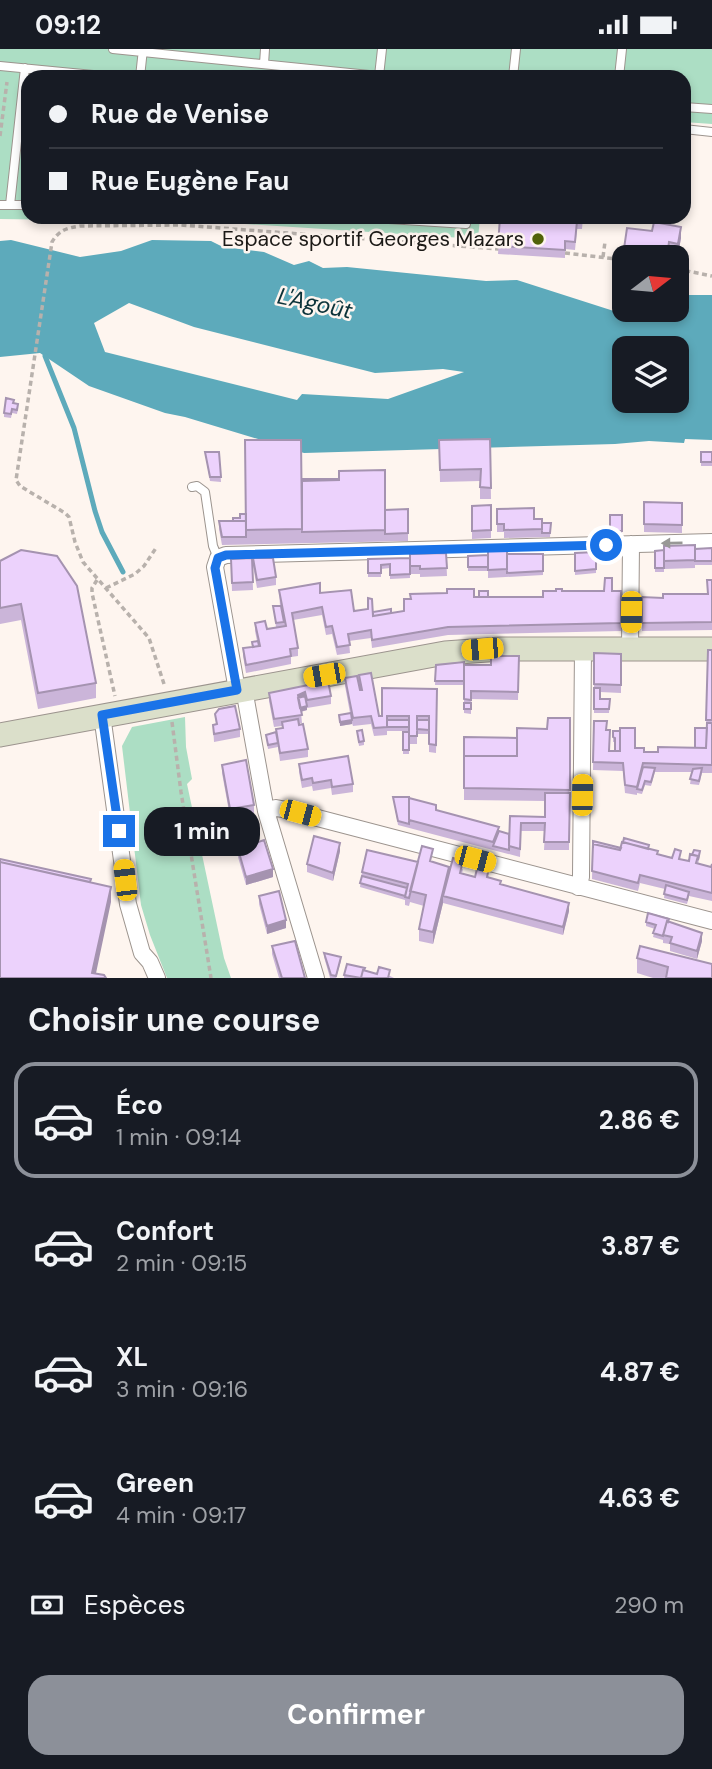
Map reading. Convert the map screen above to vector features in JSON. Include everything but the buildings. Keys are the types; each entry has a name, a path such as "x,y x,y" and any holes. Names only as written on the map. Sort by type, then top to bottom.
{"main road":[{"path":"0,735 455,652 583,648 712,649"}],"street":[{"path":"316,978 266,811 215,568 218,558 226,555 712,543"},
{"path":"630,648 631,544"},
{"path":"578,887 581,877 583,648"},
{"path":"110,714 128,904 142,953 150,962 157,978"},
{"path":"266,811 287,810 712,921"}],"lane":[{"path":"113,49 322,70"},
{"path":"264,64 265,49"},
{"path":"380,70 382,49"},
{"path":"514,70 516,49"},
{"path":"620,70 622,49"},
{"path":"141,70 143,50"},
{"path":"0,66 45,70"},
{"path":"10,205 21,105"},
{"path":"691,108 712,109"},
{"path":"691,130 712,132"},
{"path":"0,205 21,205"},
{"path":"192,487 197,486 205,492 213,547 218,558"}],"path":[{"path":"0,136 7,82"},
{"path":"165,686 149,638 97,580 79,555 69,517 20,486 16,480 52,242 57,234 80,226 181,225 499,249"},
{"path":"603,258 605,241"},
{"path":"565,253 612,259"},
{"path":"690,272 712,276"},
{"path":"106,588 135,574 156,548"},
{"path":"97,580 92,593 110,714"},
{"path":"172,719 211,978"}],"green space":[{"path":"0,49 712,49 712,124 691,122 691,70 21,70 21,219 0,219"},
{"path":"245,224 479,224 478,239"},
{"path":"185,717 186,747 192,779 187,784 224,958 231,978 167,978 141,905 122,746 132,727"}],"water":[{"name":"L'Agoût","path":"11,240 80,257 121,251 152,240 211,241 223,247 264,252 294,265 309,261 323,268 347,267 486,281 517,280 612,310 612,322 690,322 690,295 712,295 712,440 685,439 684,443 649,441 304,453 165,413 89,386 40,353 0,357 0,241","holes":["129,303 194,327 375,373 443,369 464,372 388,399 302,394 297,400 105,352 94,323"]}],"waterway":[{"path":"45,356 74,428 102,532 123,572"}],"place":[{"name":"Espace sportif Georges Mazars","path":"538,239"}],"route":[{"path":"119,831 102,715 237,690 215,568 218,558 226,555 606,545"}]}
